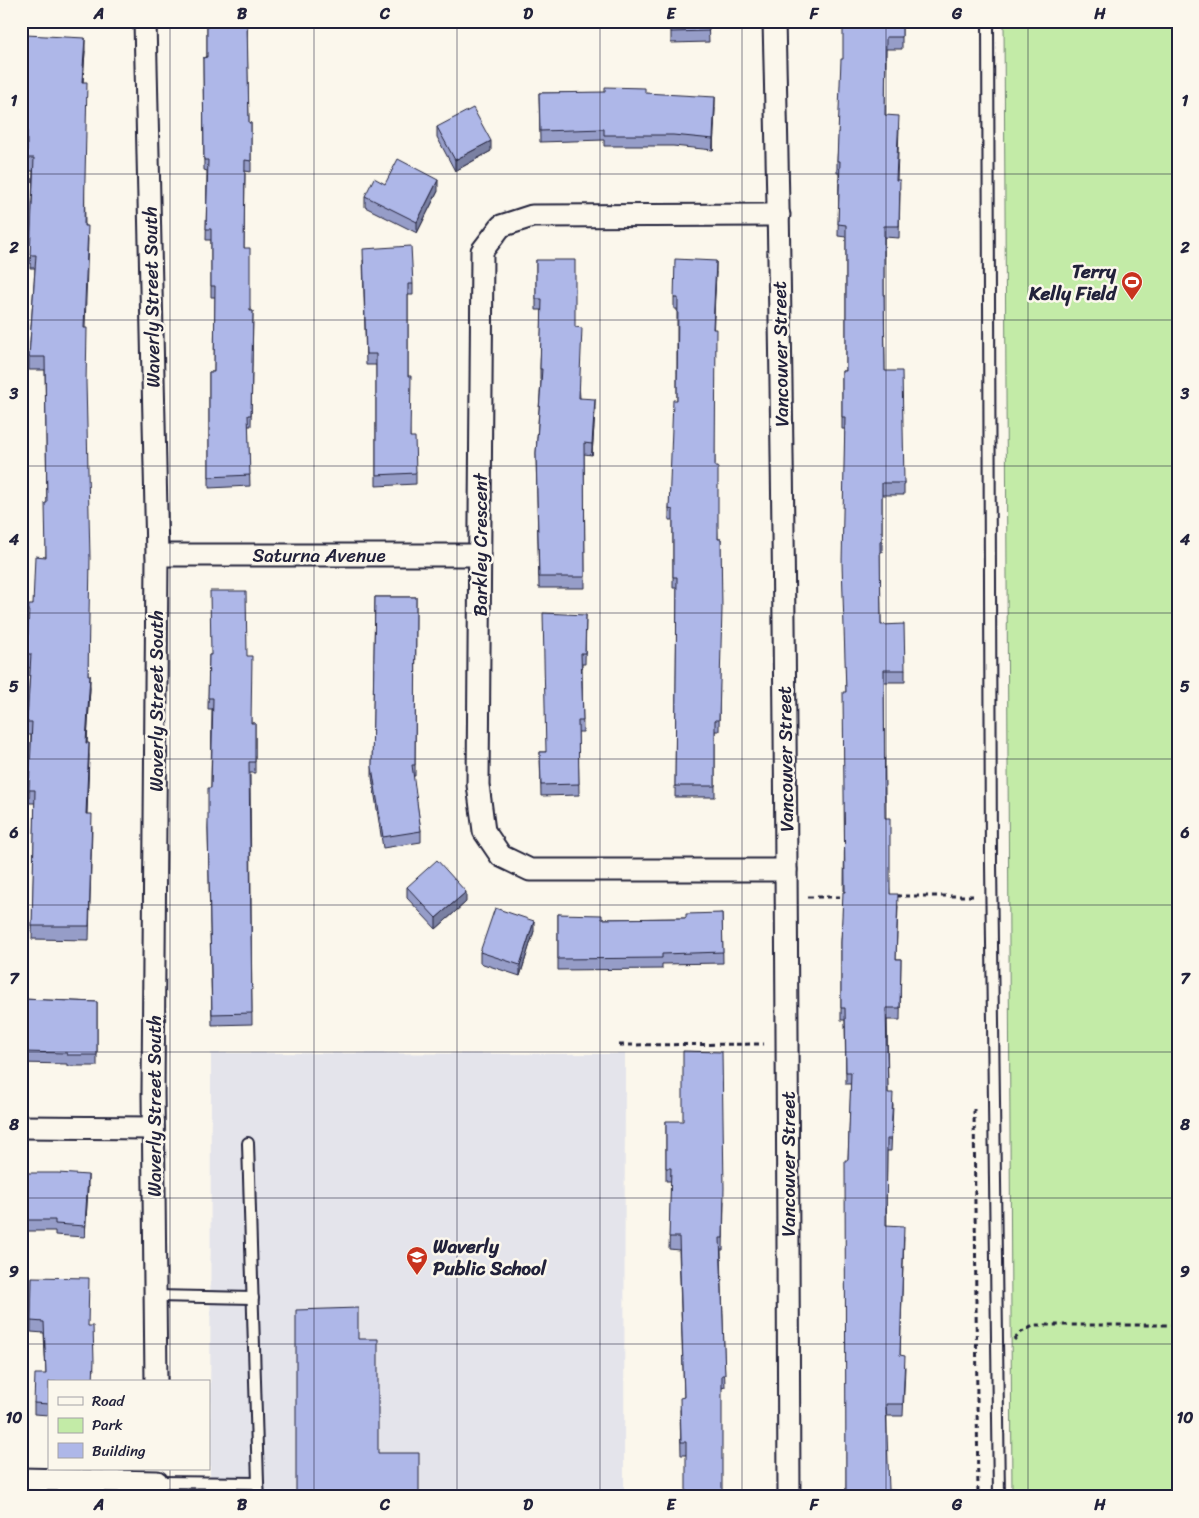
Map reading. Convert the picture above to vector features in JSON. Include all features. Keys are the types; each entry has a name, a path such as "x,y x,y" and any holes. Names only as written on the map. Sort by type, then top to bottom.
{"street":[{"name":"Waverly Street South","path":"145,21 157,555 153,1128 156,1380"},
{"name":"Vancouver Street","path":"774,21 779,215 787,897 789,1497"},
{"name":"Barkley Crescent","path":"779,215 532,216 501,226 482,252 478,785 484,832 501,856 530,870 786,870"},
{"name":"Saturna Avenue","path":"157,555 480,555"},
{"path":"21,1127 153,1128"},
{"path":"21,1479 157,1483"}],"lane":[{"path":"988,21 991,864 999,1497"},
{"path":"248,1143 259,1497"},
{"path":"155,1296 253,1298"},
{"path":"157,1483 258,1483"}],"path":[{"path":"787,897 846,896"},
{"path":"894,896 973,896"},
{"path":"619,1044 787,1044"},
{"path":"976,1346 1009,1346 1020,1333 1035,1325 1178,1325"}],"shaded area":[{"name":"Waverly Public School","path":"211,1053 625,1054 624,1497 210,1497"}],"green space":[{"path":"1004,21 1178,21 1178,1497 1012,1497"}],"building":[{"path":"207,21 247,21 251,161 245,160 244,248 250,248 250,311 253,311 251,415 248,415 250,475 209,477 209,372 214,372 215,286 211,286 211,229 206,229 208,160 204,160 203,58 207,57"},
{"path":"671,21 708,21 709,31 671,32"},
{"path":"843,21 902,21 902,37 886,37 885,115 899,116 896,180 900,180 899,226 884,226 884,287 885,371 902,371 904,483 882,483 882,541 880,541 881,625 904,624 905,670 884,670 885,818 890,818 890,894 898,894 896,959 901,959 900,1008 886,1008 888,1093 893,1093 891,1139 887,1139 886,1225 904,1226 900,1355 905,1356 903,1404 886,1404 889,1490 908,1491 908,1497 846,1497 845,1160 848,1160 851,1072 846,1072 845,1008 841,1008 841,942 843,892 845,892 843,692 846,692 842,563 845,417 842,417 842,371 846,371 846,225 838,224 840,161 837,161 841,59 843,59"},
{"path":"26,35 85,38 82,82 87,82 84,226 88,226 84,328 87,328 86,382 90,558 88,675 90,675 86,743 89,743 86,814 92,814 89,926 32,926 35,790 29,790 32,722 27,722 31,654 27,654 29,605 33,605 35,556 46,557 45,503 47,503 45,357 29,357 36,255 30,255 34,158 27,158 27,113 24,113"},
{"path":"605,87 645,88 645,93 715,97 713,139 673,135 604,135 604,129 540,131 539,93 605,92"},
{"path":"473,108 491,141 455,160 437,127"},
{"path":"398,159 438,180 417,222 365,196 374,178 385,184"},
{"path":"411,246 413,284 408,284 408,376 411,376 410,437 415,437 416,473 376,475 376,354 366,354 363,249"},
{"path":"675,259 716,261 713,329 716,329 715,467 718,467 718,539 721,539 722,609 719,720 715,720 715,786 675,786 677,577 673,577 673,510 669,509 673,400 677,400 678,298 674,298"},
{"path":"536,260 575,260 575,327 582,328 579,398 595,399 592,444 584,443 585,577 539,577 536,453 542,369 540,369 542,299 536,299"},
{"path":"210,591 246,591 247,656 252,656 251,723 255,723 255,762 249,762 252,1013 212,1014 208,828 208,788 211,788 213,698 208,698 209,655 211,655"},
{"path":"375,597 416,597 415,765 412,765 421,831 383,837 372,767"},
{"path":"543,613 586,615 585,653 581,653 583,721 578,721 579,784 541,785 540,752 546,752"},
{"path":"437,860 466,892 436,918 407,887"},
{"path":"495,908 534,921 520,965 480,952"},
{"path":"722,913 723,952 662,954 662,958 558,959 558,914 602,915 602,919 686,918 686,914"},
{"path":"21,999 97,1002 97,1055 21,1052"},
{"path":"683,1051 722,1052 724,1188 723,1238 720,1238 725,1375 722,1375 722,1497 686,1497 686,1442 681,1442 680,1398 684,1397 679,1237 669,1237 671,1168 666,1168 666,1121 683,1121"},
{"path":"21,1173 88,1175 85,1226 55,1224 55,1220 21,1220"},
{"path":"32,1277 89,1278 88,1326 93,1326 93,1380 48,1380 48,1404 34,1403 35,1374 46,1374 44,1322 31,1321"},
{"path":"358,1308 358,1339 378,1339 378,1453 419,1453 419,1497 296,1497 296,1310"}],"place":[{"name":"Terry Kelly Field","path":"1132,301"},
{"name":"Waverly Public School","path":"417,1276"}]}
